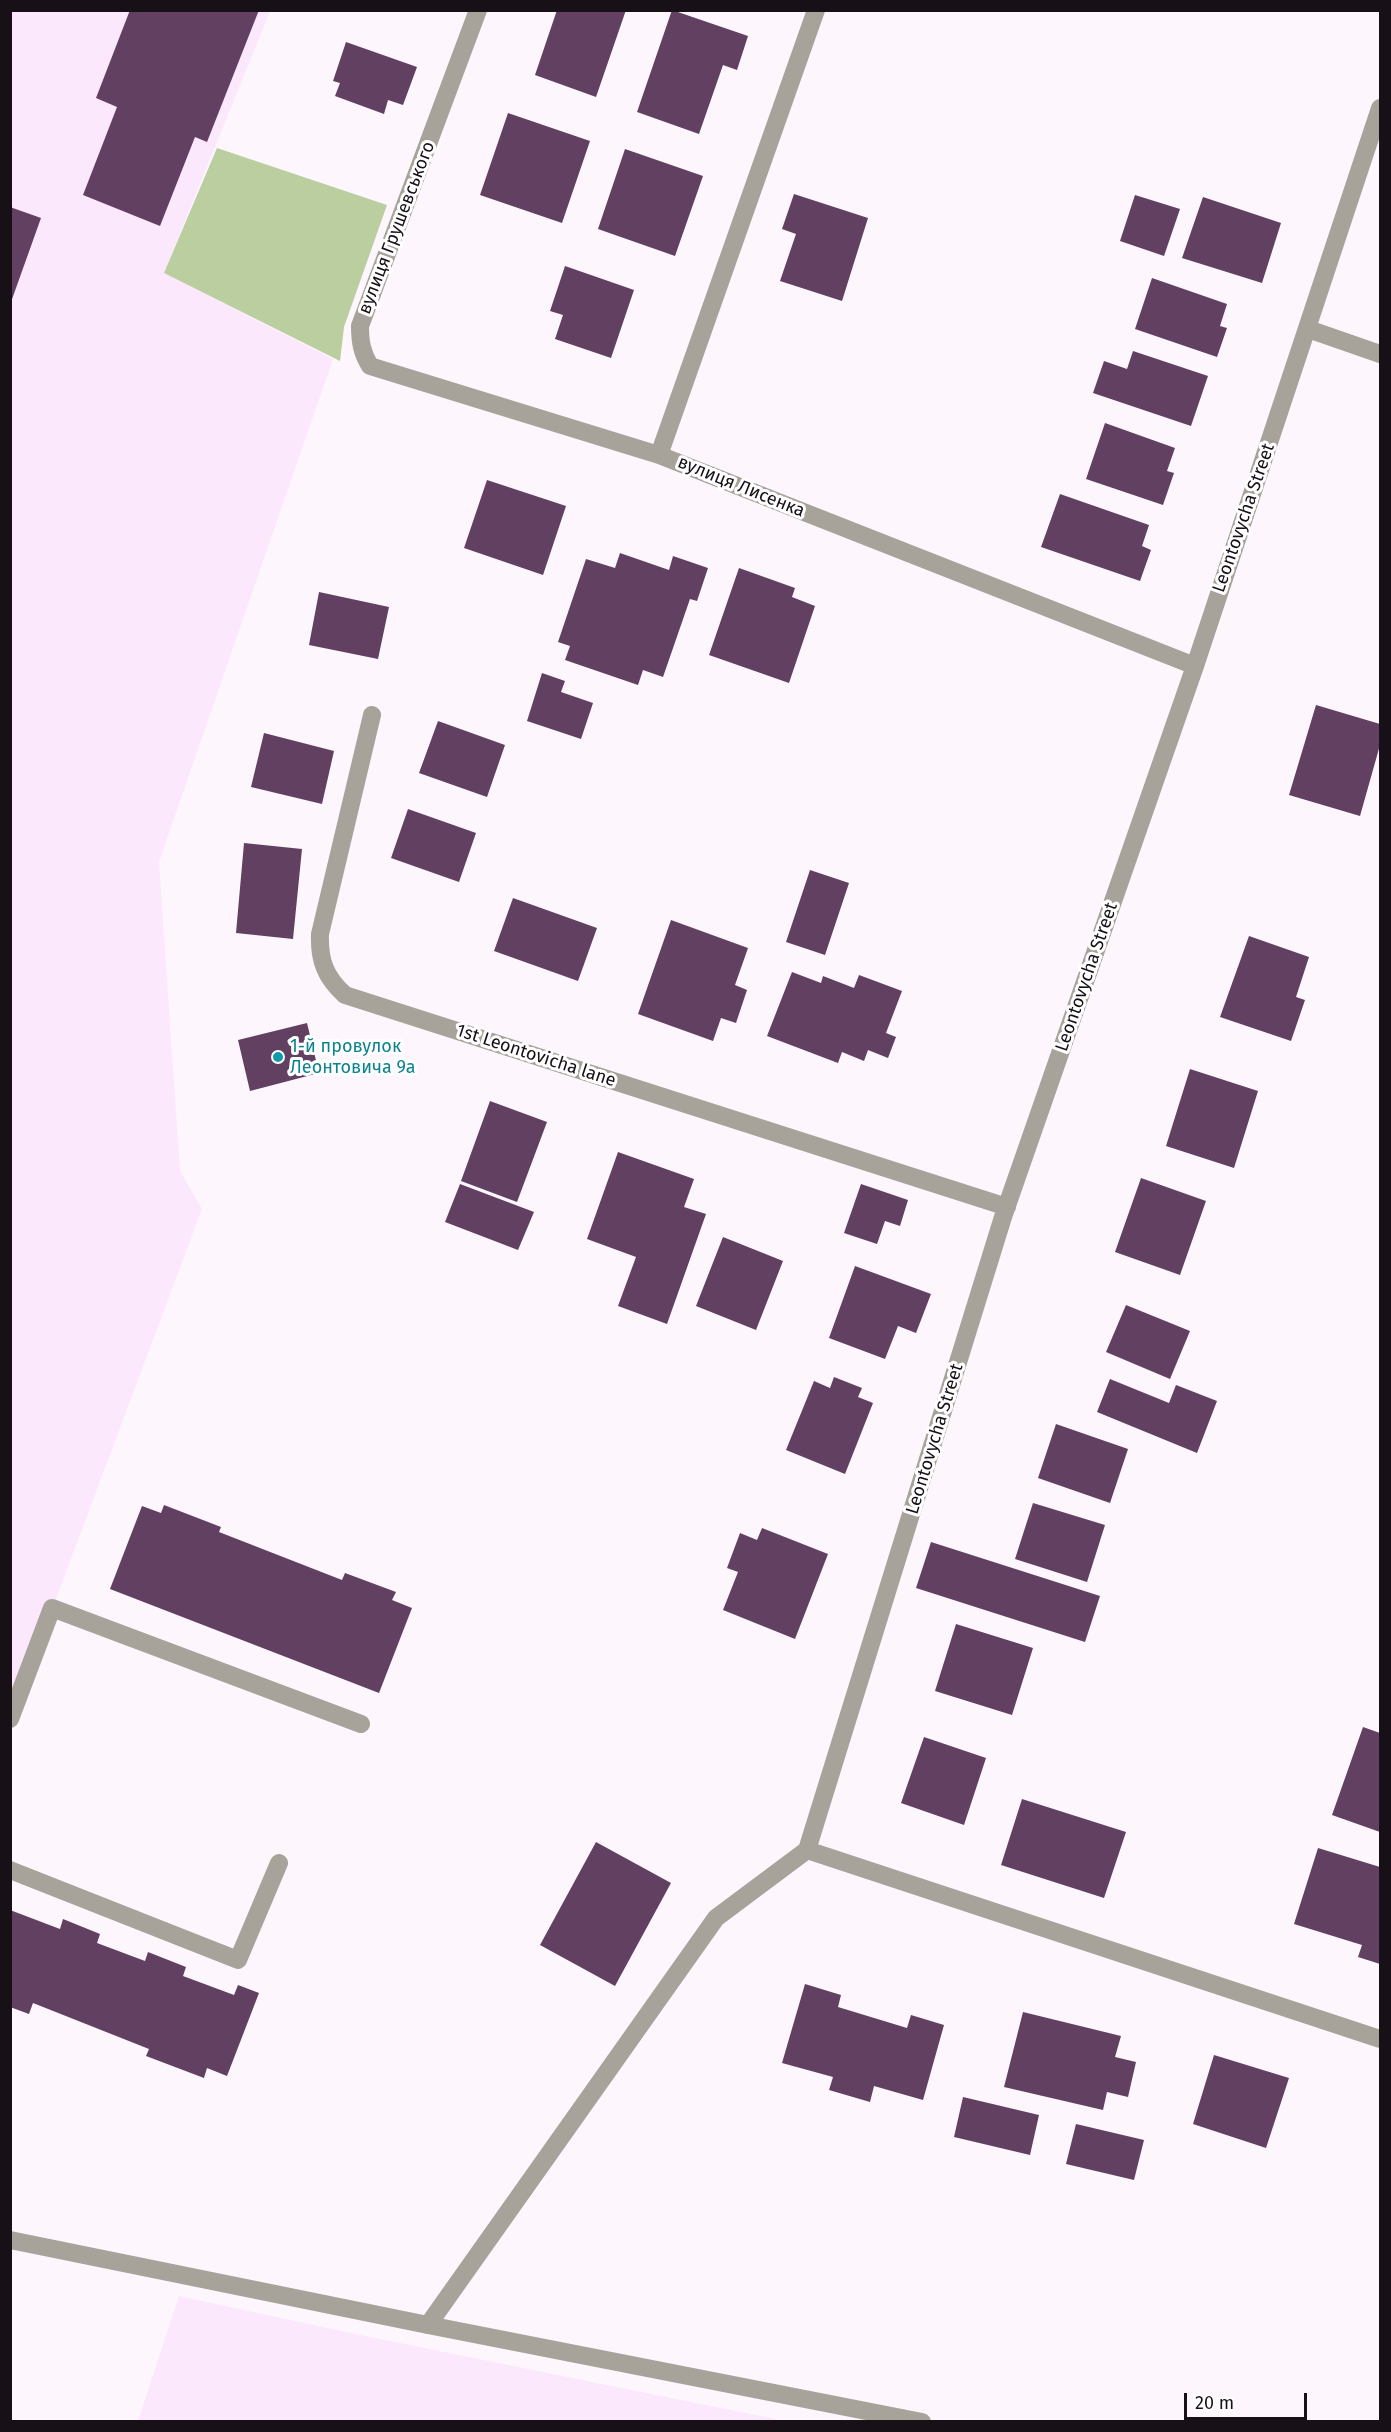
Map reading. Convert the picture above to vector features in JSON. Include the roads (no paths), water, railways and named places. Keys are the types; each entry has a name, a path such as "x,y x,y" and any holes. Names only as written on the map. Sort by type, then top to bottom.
{"street":[{"name":"вулиця Грушевського","path":"478,10 360,326 360,342 364,356 370,366 658,455"},
{"name":"вулиця Лисенка","path":"816,10 658,455 1195,666"},
{"name":"Leontovycha Street","path":"807,1850 1007,1207 1195,666 1380,108"},
{"path":"1308,329 1380,354"},
{"name":"1st Leontovicha lane","path":"372,715 321,934 320,951 324,970 334,986 345,995 1007,1207"},
{"path":"10,1719 52,1608 361,1724"},
{"path":"428,2325 716,1918 807,1850 1380,2039"},
{"path":"10,1870 238,1960 279,1863"},
{"path":"10,2240 428,2325 922,2421"}],"place":[{"name":"1-й провулок Леонтовича 9а","path":"278,1057"}]}
